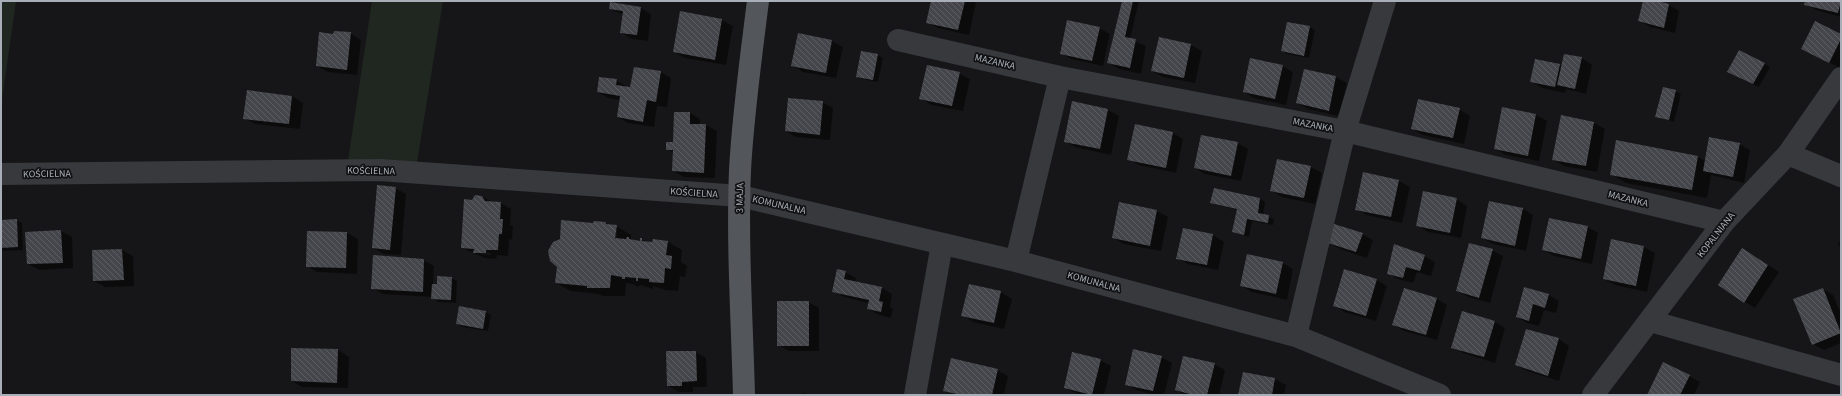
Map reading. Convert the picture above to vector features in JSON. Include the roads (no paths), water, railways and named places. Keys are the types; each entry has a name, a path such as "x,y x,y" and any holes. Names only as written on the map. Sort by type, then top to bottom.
{"main road":[{"name":"3 MAJA","path":"744,395 740,264 740,196 742,140 758,1"}],"street":[{"path":"1296,336 1345,131 1385,1"},
{"name":"MAZANKA","path":"898,40 1060,77 1345,131 1724,222"},
{"path":"1016,261 1060,77"},
{"name":"KOPALNIANA","path":"1593,395 1724,222 1788,154 1841,78"},
{"path":"1788,154 1841,176"},
{"name":"KOŚCIELNA","path":"1,174 367,170 740,196"},
{"name":"KOMUNALNA","path":"740,196 1016,261 1296,336 1440,395"},
{"path":"915,395 942,244"},
{"path":"1650,321 1841,375"}]}
